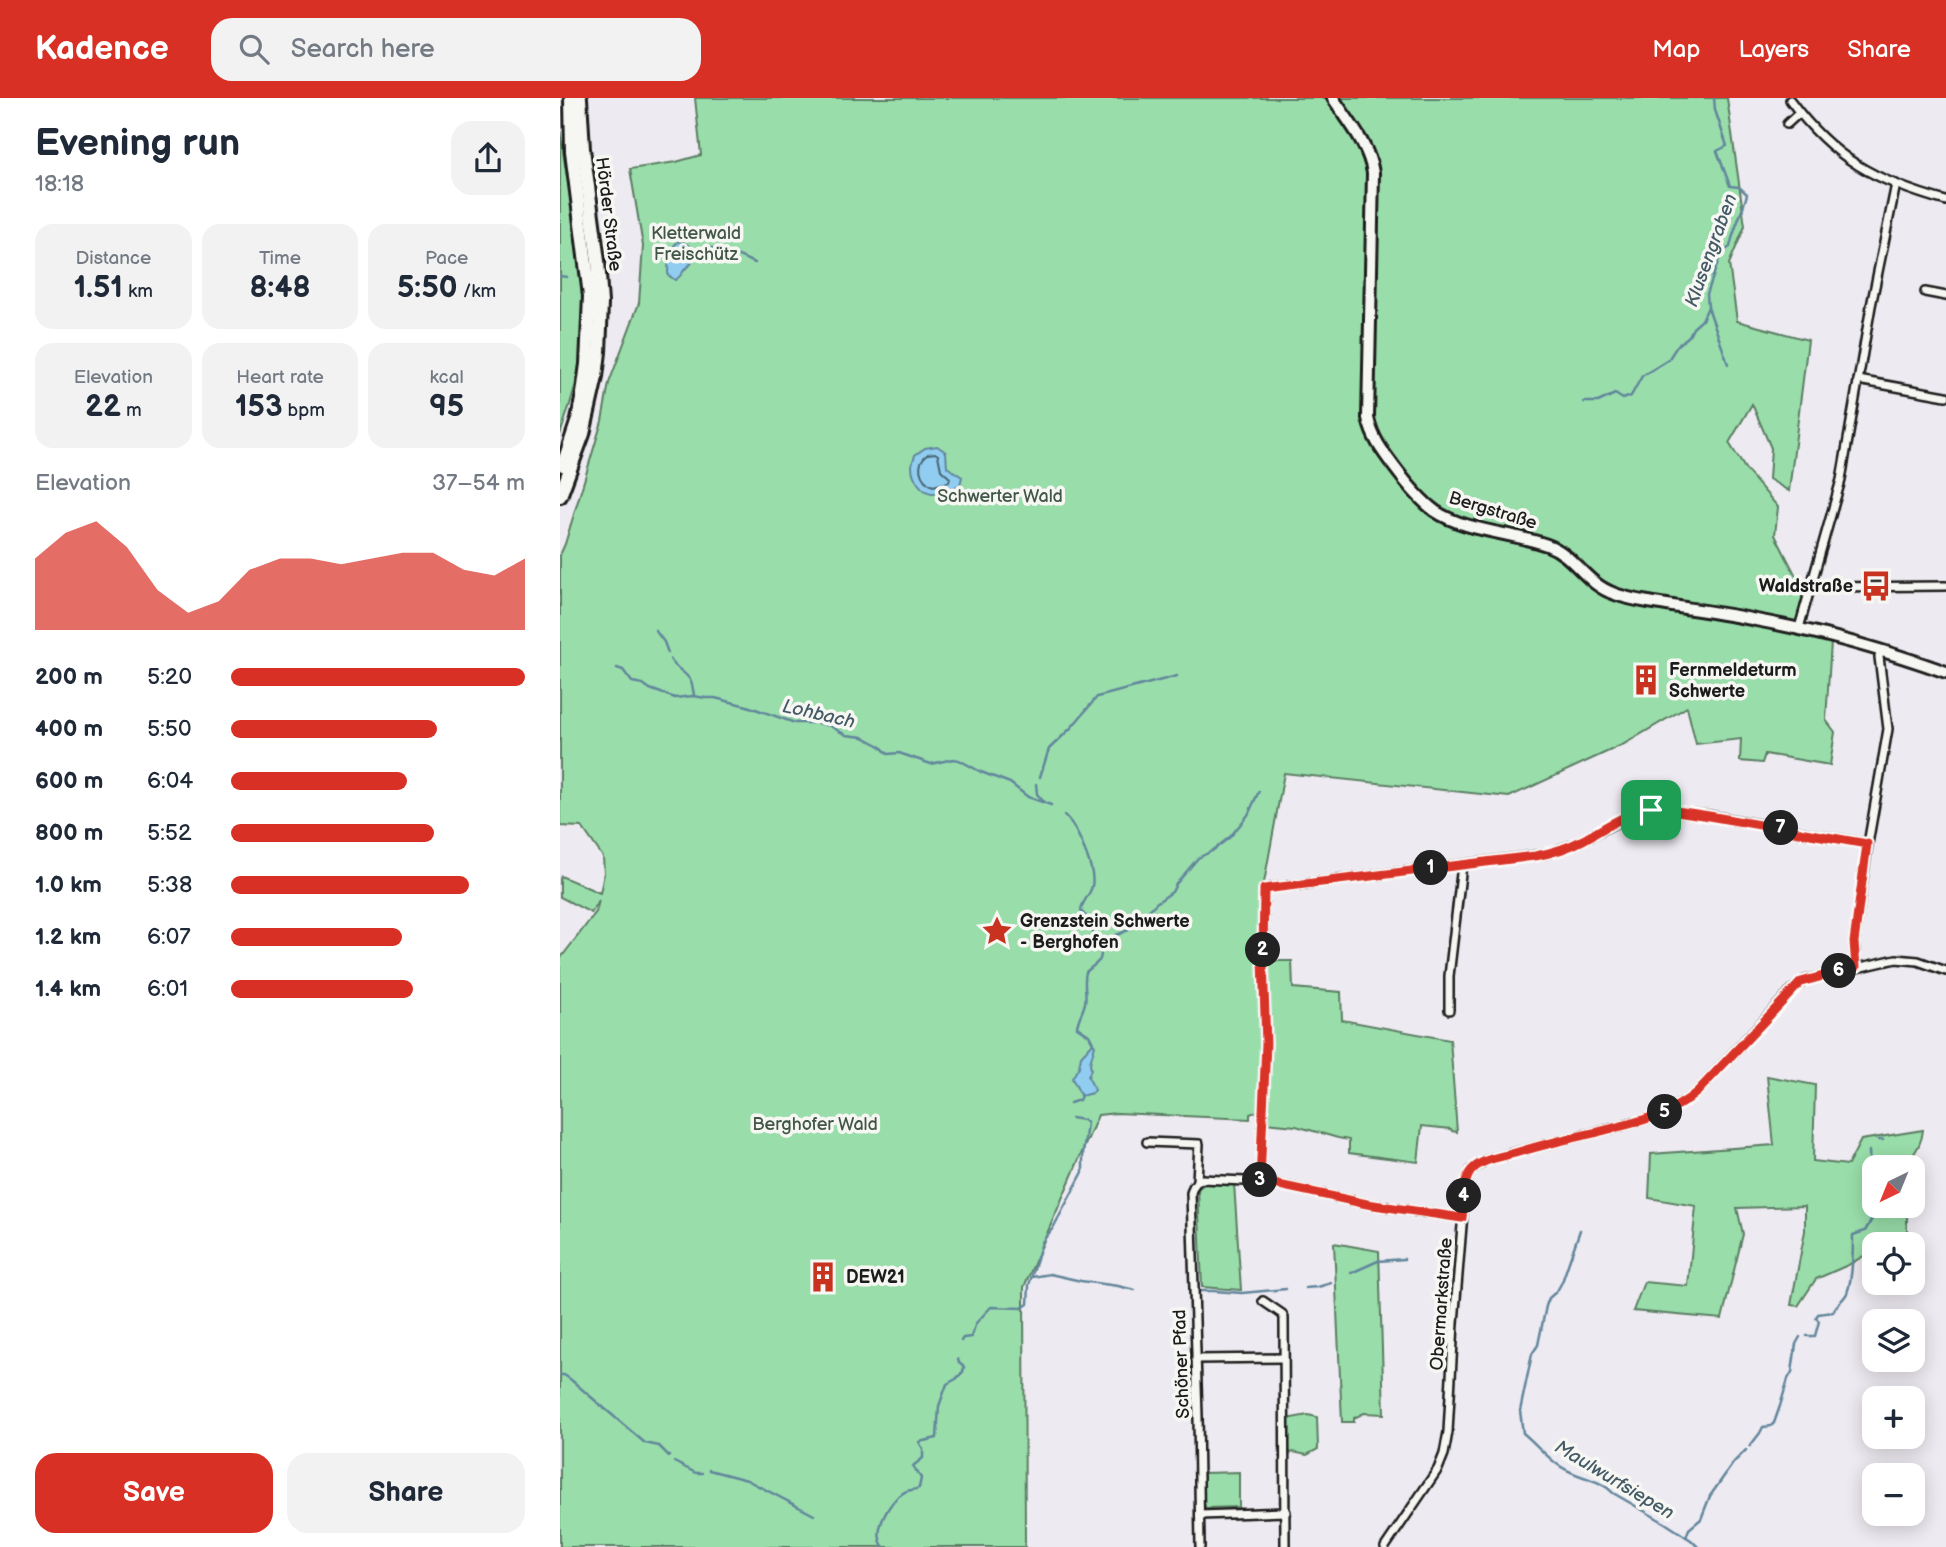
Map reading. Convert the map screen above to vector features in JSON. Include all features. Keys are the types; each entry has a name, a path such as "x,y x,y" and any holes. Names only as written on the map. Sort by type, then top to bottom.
{"main road":[{"name":"Hörder Straße","path":"560,472 578,420 583,394 590,296 572,152 572,98"},
{"name":"Hörder Straße","path":"560,496 583,434 599,352 601,303 598,261 583,149 580,98"},
{"name":"Bergstraße","path":"1333,98 1364,145 1372,163 1368,418 1371,431 1383,452 1427,505 1448,518 1471,526 1548,545 1573,562 1598,587 1615,595 1799,628 1881,650 1946,672"}],"street":[{"path":"1790,100 1831,148 1872,175 1946,201"},
{"path":"1787,124 1799,113"},
{"path":"1799,628 1841,480 1896,184"},
{"path":"1925,292 1946,296"},
{"path":"1858,380 1946,396"},
{"path":"1811,589 1946,586"},
{"path":"1856,967 1854,942 1867,844 1888,729 1879,657 1881,650"},
{"path":"1260,1181 1266,1043 1264,889 1523,858 1575,844 1619,820 1651,810 1709,816 1867,844"},
{"path":"1449,1010 1448,985 1462,865"},
{"name":"Obermarkstraße","path":"1385,1547 1438,1469 1444,1454 1448,1432 1462,1218 1467,1178 1471,1170 1481,1163 1627,1125 1675,1107 1697,1092 1801,982 1896,959 1908,959 1946,971"},
{"name":"Schöner Pfad","path":"1147,1142 1199,1144 1197,1181 1191,1194 1200,1547"},
{"path":"1197,1181 1260,1181 1367,1204 1462,1218"},
{"path":"1263,1301 1284,1318 1285,1547"},
{"path":"1196,1359 1283,1357"},
{"path":"1200,1515 1286,1512"}],"green space":[{"name":"Schwerter Wald","path":"695,98 1727,98 1745,226 1729,264 1737,321 1808,340 1789,491 1769,479 1771,448 1752,404 1729,443 1746,470 1778,507 1775,535 1798,580 1805,585 1797,621 1789,622 1787,632 1831,642 1826,720 1835,732 1830,765 1765,754 1762,763 1740,761 1741,739 1696,744 1687,707 1624,744 1509,797 1284,773 1262,894 1263,1043 1260,1108 1250,1114 1250,1119 1117,1113 1098,1115 1024,1287 1025,1547 560,1547 560,959 596,912 599,900 591,913 560,897 560,879 561,876 600,893 604,874 603,857 582,827 560,826 560,555 602,421 609,383 639,303 643,246 630,169 701,155"},
{"path":"560,130 578,254 582,317 577,378 560,435"},
{"path":"1266,961 1292,961 1293,988 1341,992 1342,1020 1450,1040 1457,1132 1422,1126 1418,1162 1349,1153 1349,1140 1296,1126 1265,1123"},
{"path":"1767,1076 1815,1085 1813,1161 1848,1165 1861,1140 1923,1130 1913,1155 1862,1155 1862,1218 1907,1218 1907,1231 1862,1232 1862,1257 1816,1279 1798,1306 1791,1305 1805,1231 1805,1206 1737,1208 1743,1234 1722,1319 1633,1311 1644,1282 1688,1286 1696,1206 1649,1198 1651,1154 1774,1145"},
{"path":"1234,1183 1241,1290 1202,1287 1198,1189 1204,1184"},
{"path":"1334,1243 1379,1251 1384,1414 1364,1413 1354,1418 1354,1422 1342,1422"},
{"path":"1308,1415 1317,1417 1318,1449 1307,1455 1293,1452 1290,1454 1289,1448 1286,1447 1286,1419"},
{"path":"1239,1472 1239,1507 1206,1508 1204,1473"}],"water":[{"path":"680,241 692,247 696,253 691,264 675,280 668,275 669,261 673,247"},
{"path":"937,446 946,452 947,467 962,477 960,485 932,493 924,490 918,483 912,465 915,455 925,448"},
{"path":"1093,1043 1095,1045 1088,1077 1095,1090 1081,1096 1072,1078 1079,1067 1081,1056"}],"waterway":[{"name":"Klusengraben","path":"1584,402 1598,402 1615,394 1623,399 1631,396 1642,376 1668,360 1677,346 1702,320 1708,307 1707,294 1721,253 1730,247 1747,194 1739,187 1730,186 1717,151 1727,146 1715,110 1714,98"},
{"path":"695,251 718,249 755,263"},
{"path":"560,276 567,277"},
{"path":"1708,307 1728,364"},
{"path":"655,630 668,653"},
{"path":"670,659 689,679 694,695"},
{"name":"Lohbach","path":"617,668 623,670 632,682 675,698 715,698 795,723 830,726 846,735 863,737 880,746 888,754 899,753 931,764 959,760 1010,783 1028,797 1051,805"},
{"path":"1040,777 1049,749 1097,697 1177,676"},
{"path":"1036,784 1037,794 1044,802"},
{"path":"1093,1043 1089,1035 1077,1027 1085,1003 1086,972 1100,960 1102,941 1131,929 1156,903 1172,892 1198,858 1230,837 1248,815 1259,791"},
{"name":"Lohbach","path":"1064,815 1079,838 1091,870 1092,886 1081,911 1091,922 1093,933"},
{"name":"Lohbach","path":"1070,1103 1079,1100 1081,1096"},
{"name":"Lohbach","path":"961,1341 971,1337 976,1323 991,1307 1022,1308 1028,1304 1029,1285 1042,1242 1053,1228 1083,1172 1087,1123 1071,1118"},
{"path":"1878,1140 1883,1140"},
{"path":"1807,1336 1815,1336 1818,1314 1833,1312 1846,1295 1852,1272 1853,1235 1865,1231 1872,1219 1869,1151"},
{"name":"Maulwurfsiepen","path":"1580,1230 1562,1282 1549,1298 1538,1345 1532,1354 1520,1411 1523,1433 1564,1469 1607,1488 1665,1523 1698,1547"},
{"path":"1351,1273 1378,1261 1404,1259"},
{"path":"1032,1277 1050,1274 1135,1290"},
{"path":"1305,1288 1331,1283"},
{"path":"1200,1291 1242,1293 1286,1289"},
{"path":"1750,1446 1763,1427 1774,1423 1792,1372 1796,1344 1800,1337"},
{"name":"Lohbach","path":"884,1547 880,1534 883,1518 898,1497 919,1488 921,1478 913,1466 923,1458 923,1449 919,1442 937,1438 939,1406 947,1384 963,1372 964,1367 958,1359"},
{"path":"560,1375 570,1379 645,1443 659,1446 669,1456"},
{"path":"1686,1537 1689,1529 1701,1519 1710,1496 1746,1450"},
{"path":"674,1462 696,1473 702,1473"},
{"path":"709,1470 747,1480 814,1515"}],"place":[{"name":"Waldstraße","path":"1876,586"},
{"name":"Fernmeldeturm Schwerte","path":"1646,680"},
{"name":"Grenzstein Schwerte - Berghofen","path":"997,931"},
{"name":"DEW21","path":"823,1277"}],"route":[{"path":"1651,810 1709,816 1867,844 1854,942 1856,967 1801,982 1697,1092 1683,1103 1627,1125 1481,1163 1471,1170 1467,1178 1462,1218 1367,1204 1260,1181 1266,1043 1264,889 1546,854 1583,840 1619,820 1651,810"}],"park label":[{"name":"Kletterwald Freischütz","path":"696,243"},
{"name":"Berghofer Wald","path":"815,1124"}]}
